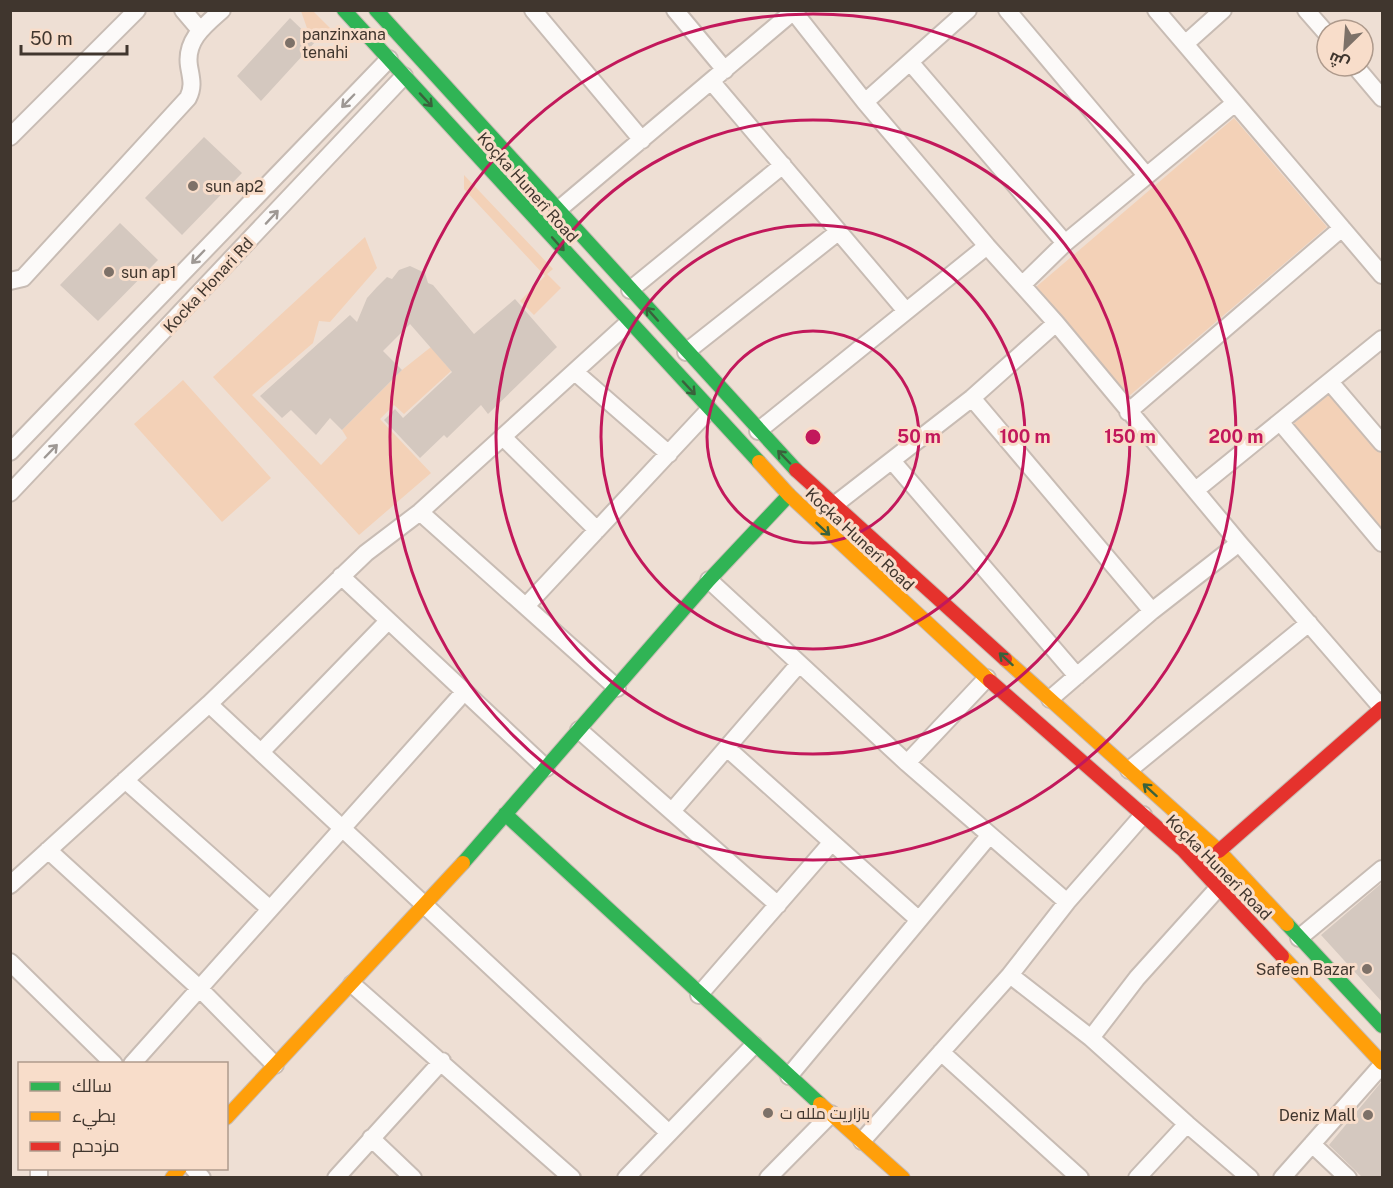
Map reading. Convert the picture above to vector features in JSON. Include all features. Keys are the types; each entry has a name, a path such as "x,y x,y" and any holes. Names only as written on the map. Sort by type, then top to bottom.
{"main road":[{"name":"Koçka Hunerî Road","path":"344,10 628,323 789,495 987,678 1183,850 1383,1064"},
{"path":"376,10 758,431 834,506 1219,851 1383,1026"},
{"path":"228,1116 426,905 617,688 708,580 789,495"},
{"path":"952,646 970,626"},
{"path":"1219,851 1382,708"},
{"path":"505,814 699,995 903,1178"}],"street":[{"path":"10,137 137,10"},
{"path":"183,10 201,30"},
{"path":"10,281 23,278 188,98 193,81 189,52 201,30 222,10"},
{"path":"533,10 642,140"},
{"path":"675,10 725,70"},
{"path":"865,102 968,10"},
{"path":"1007,10 1145,174"},
{"path":"1156,10 1383,275"},
{"path":"1185,44 1223,10"},
{"path":"558,210 795,11 865,102 987,246 1056,323 1128,412 1197,489 1239,543 1382,708"},
{"name":"Kocka Honari Rd","path":"10,452 389,59"},
{"path":"910,63 1065,243"},
{"name":"Kocka Honari Rd","path":"10,493 404,76"},
{"path":"1366,78 1383,98"},
{"path":"711,81 906,311"},
{"path":"1022,285 1065,243 1145,174 1235,103"},
{"path":"630,290 783,165"},
{"path":"1128,412 1342,228"},
{"path":"222,232 240,251"},
{"path":"686,352 838,232"},
{"path":"758,431 987,246"},
{"path":"10,885 209,704 366,553 420,512 628,323"},
{"path":"834,506 972,398 1056,323"},
{"path":"1197,489 1383,339"},
{"path":"575,372 669,454"},
{"path":"1330,382 1383,443"},
{"path":"972,398 1152,611"},
{"path":"526,606 709,410"},
{"path":"1281,423 1383,543"},
{"path":"503,437 597,530"},
{"path":"893,462 1077,676"},
{"path":"420,512 617,688"},
{"path":"1050,699 1152,611 1239,543"},
{"path":"341,576 546,768"},
{"path":"708,580 907,763 1067,902"},
{"path":"261,752 388,621"},
{"path":"1129,770 1309,623"},
{"path":"673,810 799,664"},
{"path":"907,763 987,678"},
{"path":"134,1062 464,692"},
{"path":"209,704 669,1133"},
{"path":"579,730 673,810 778,905"},
{"path":"728,749 919,920"},
{"path":"125,780 270,909"},
{"path":"862,1141 1010,975 1067,902 1143,815"},
{"path":"789,1076 989,836"},
{"path":"699,995 832,842"},
{"path":"48,850 199,988 275,1065"},
{"path":"1299,938 1383,869"},
{"path":"1091,1038 1137,978 1218,888"},
{"path":"10,962 112,1062"},
{"path":"1010,975 1091,1038 1250,1178"},
{"path":"352,984 572,1178"},
{"path":"626,1178 754,1045"},
{"path":"941,1052 1080,1178"},
{"path":"336,1178 442,1061"},
{"path":"1282,1178 1383,1064"},
{"path":"768,1178 831,1114"},
{"path":"1137,1178 1187,1124"},
{"path":"371,1138 413,1178"},
{"path":"1312,1144 1348,1178"}],"shaded area":[{"path":"301,11 313,11 336,34 329,39 308,31"},
{"path":"1234,118 1327,227 1129,396 1036,287"},
{"path":"464,175 553,269 547,274 561,288 534,315 520,301 545,276 464,189"},
{"path":"365,237 377,268 330,322 319,321 313,343 252,395 321,465 347,438 342,430 402,370 431,347 451,371 404,414 394,405 380,419 431,473 359,535 213,377"},
{"path":"183,380 271,478 222,522 134,424"},
{"path":"1331,393 1382,455 1382,533 1292,425"}],"building":[{"path":"290,18 315,42 261,101 237,76"},
{"name":"sun ap2","path":"204,137 242,173 182,235 145,198"},
{"name":"sun ap1","path":"120,223 158,260 98,321 60,285"},
{"path":"410,266 425,273 428,283 433,285 474,334 515,299 557,347 488,414 481,405 447,438 444,435 420,458 384,420 395,409 403,418 452,372 410,324 383,351 402,370 342,430 330,418 316,435 291,410 282,418 260,396 350,315 357,322 367,298 377,287 387,277 392,279 399,270"},
{"name":"Safeen Bazar","path":"1383,882 1383,1003 1321,935"},
{"name":"Deniz Mall","path":"1383,1080 1383,1178 1363,1178 1329,1145"}],"traffic: fast":[{"path":"344,10 759,462"},
{"path":"376,10 796,470"},
{"path":"463,863 709,580 789,495"},
{"path":"505,814 820,1104"},
{"path":"1287,924 1382,1026"}],"traffic: slow":[{"path":"759,462 789,495 990,681"},
{"path":"1005,659 1219,851 1287,924"},
{"path":"228,1116 463,863"},
{"path":"1282,956 1382,1063"},
{"path":"820,1104 903,1178"},
{"path":"172,1178 178,1170"}],"traffic: jam":[{"path":"796,470 1005,659"},
{"path":"990,681 1183,850 1282,956"},
{"path":"1219,851 1382,708"}],"place":[{"name":"panzinxana tenahi","path":"290,43"},
{"name":"sun ap2","path":"193,186"},
{"name":"sun ap1","path":"109,272"},
{"name":"Safeen Bazar","path":"1367,969"},
{"name":"بازاريت ملله ت","path":"768,1113"},
{"name":"Deniz Mall","path":"1368,1115"}]}
